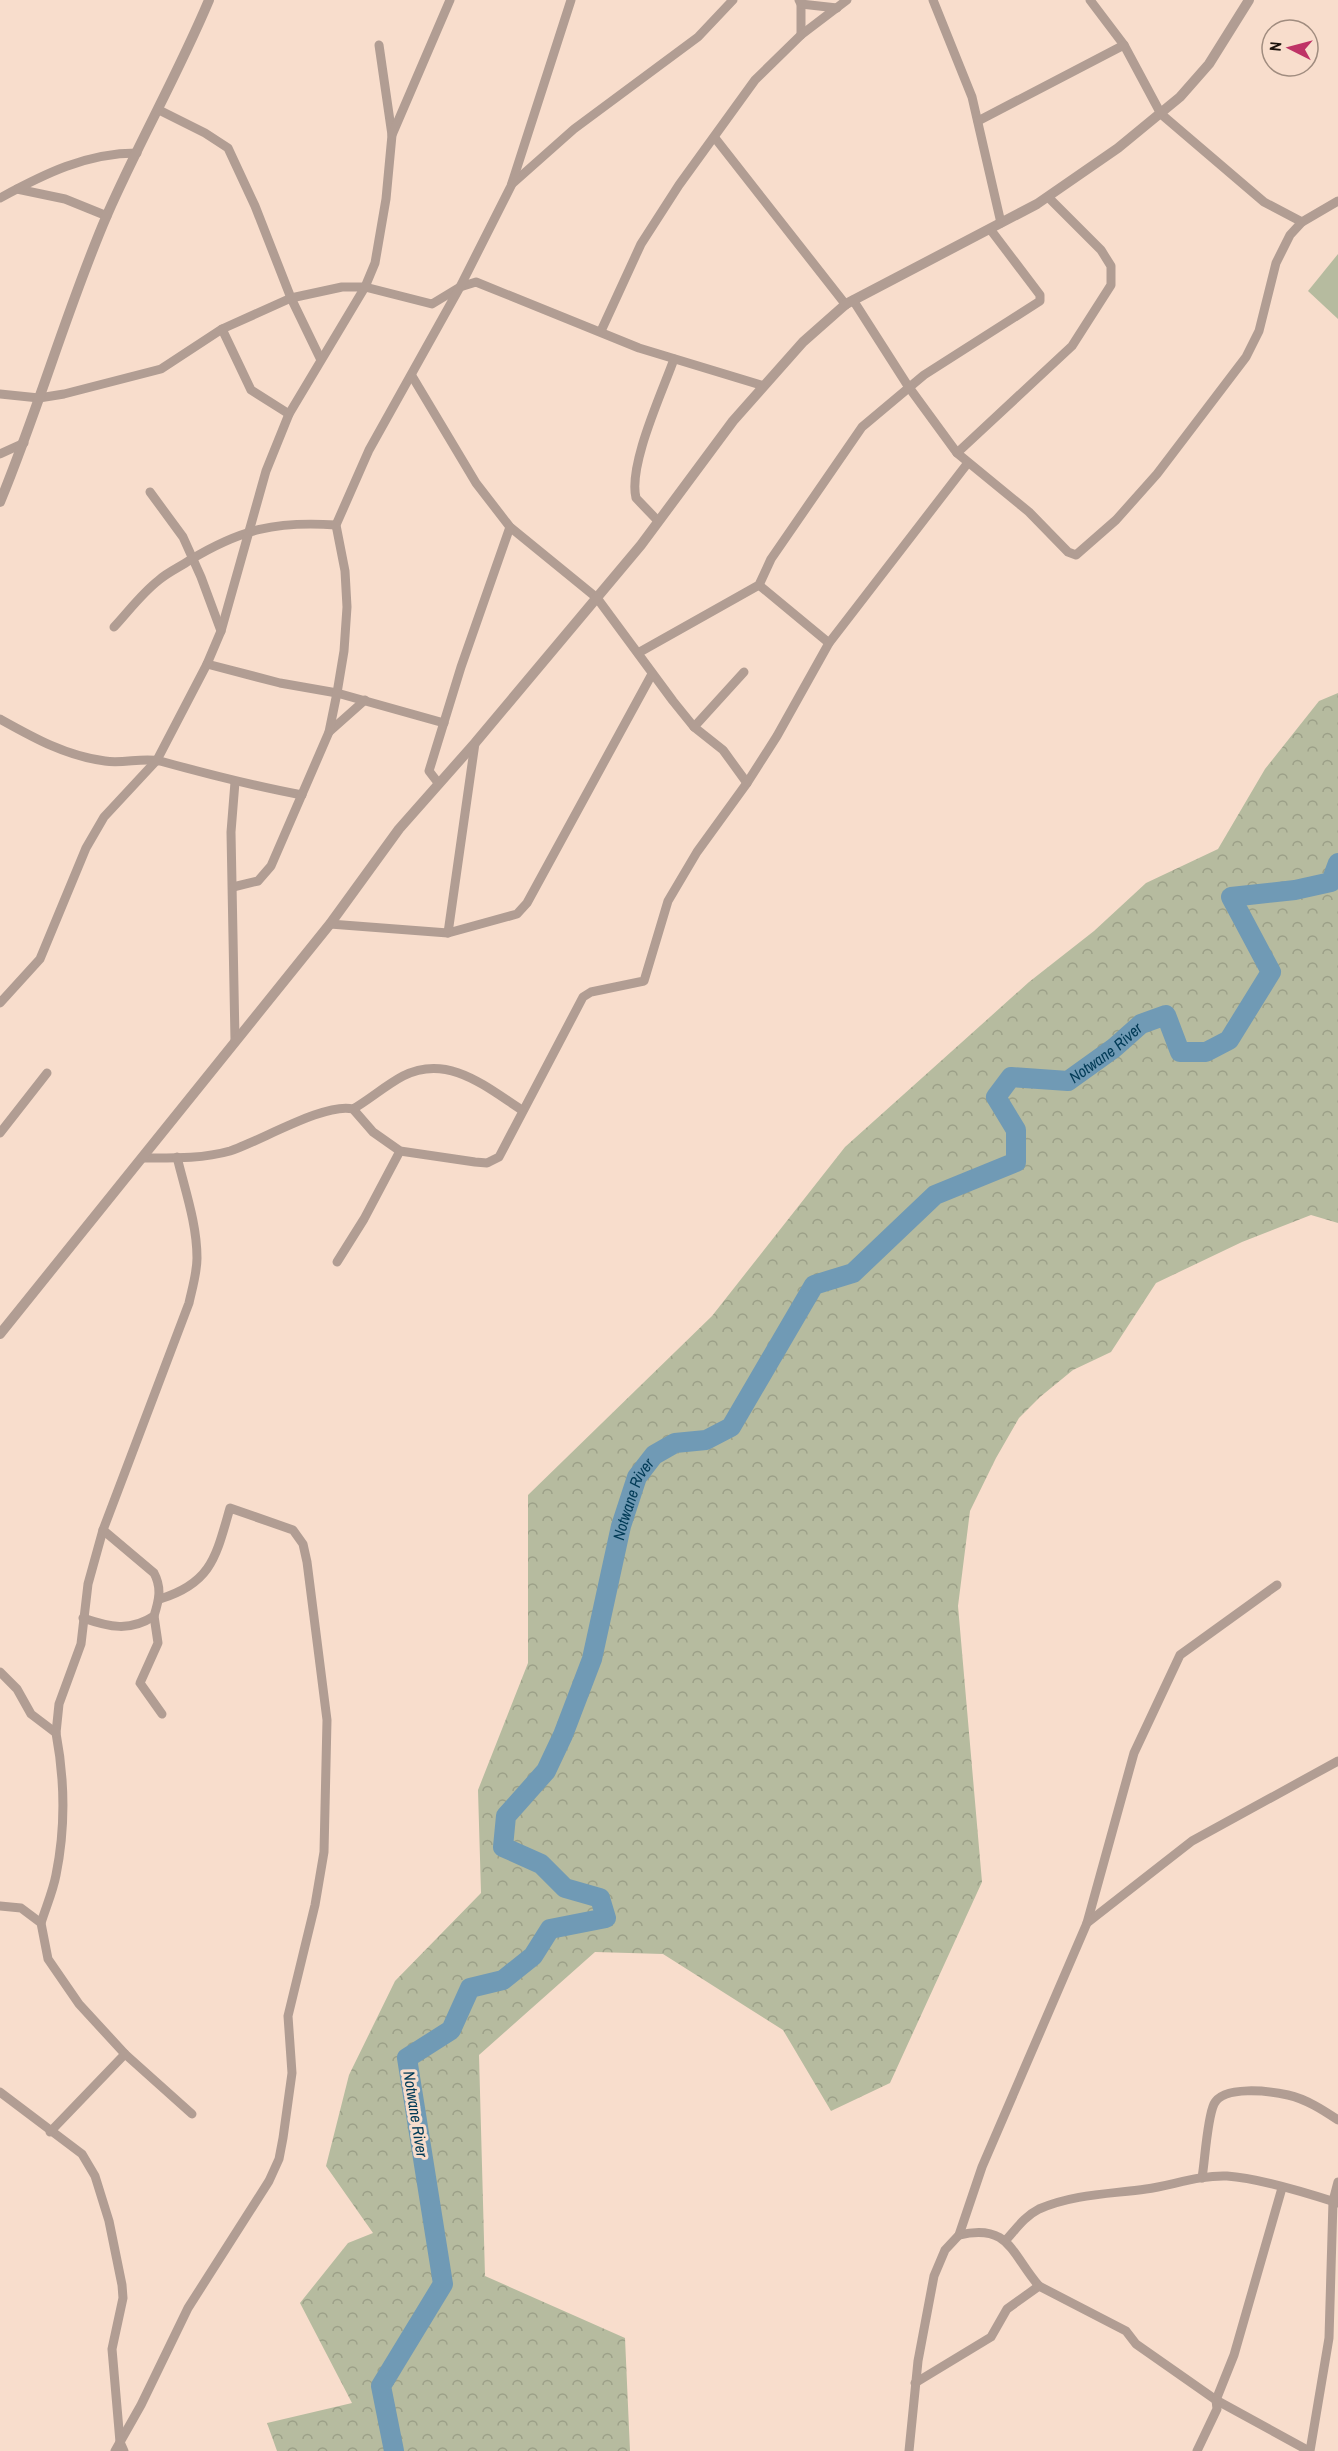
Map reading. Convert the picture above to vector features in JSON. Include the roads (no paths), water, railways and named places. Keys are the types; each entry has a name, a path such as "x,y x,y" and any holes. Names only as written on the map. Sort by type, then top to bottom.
{"street":[{"path":"0,502 24,443 106,216 159,110 209,0"},
{"path":"392,135 450,0"},
{"path":"233,887 258,881 271,866 329,732 344,651 347,607 345,571 336,525 369,450 460,287 511,186 571,0"},
{"path":"511,186 574,129 698,37 733,0"},
{"path":"601,331 641,244 679,185 755,80 801,35 847,0"},
{"path":"933,0 972,97 1001,223"},
{"path":"1090,0 1124,45 1161,114 1264,202 1302,222"},
{"path":"0,1334 330,924 399,830 597,598 733,422 803,342 849,302 1048,197 1161,114 1180,97 1209,64 1250,0"},
{"path":"801,35 800,2 837,8"},
{"path":"0,1003 40,959 59,920 86,848 104,817 157,760 207,663 221,631 266,471 289,414 320,358 365,286 377,256 386,199 392,135 379,45"},
{"path":"978,122 1124,45"},
{"path":"159,110 205,133 228,148 255,206 291,298 320,358"},
{"path":"715,138 849,302 957,453 967,464 1029,512 1068,552 1076,555 1082,552 1157,474 1246,357 1259,331 1276,262 1290,236 1302,222 1338,201"},
{"path":"0,198 56,169 96,156 137,153"},
{"path":"17,189 65,199 106,216"},
{"path":"957,453 1072,346 1111,285 1111,266 1101,250 1048,197"},
{"path":"638,653 759,585 771,559 862,427 908,386 1040,301 1040,295 990,229"},
{"path":"0,394 39,398 64,394 161,369 222,329 291,298 342,287 365,286 428,304 460,287 480,282 639,348 764,386"},
{"path":"222,329 251,390 289,414"},
{"path":"658,521 636,498 635,480 649,425 674,359"},
{"path":"412,376 476,483 510,527 597,598 694,727 723,750 747,783"},
{"path":"0,454 24,443"},
{"path":"142,1158 204,1156 232,1150 318,1114 347,1108 353,1109 373,1132 400,1151 475,1162 494,1161 503,1150 583,997 591,992 644,981 668,901 697,852 747,783 777,736 829,644 967,464"},
{"path":"150,492 183,537 221,631"},
{"path":"114,627 158,580 231,537 250,530 310,523 336,525"},
{"path":"439,783 429,771 510,527"},
{"path":"759,585 829,644"},
{"path":"207,663 280,683 365,700 444,723"},
{"path":"694,727 744,672"},
{"path":"330,924 448,933 505,919 523,909 652,674"},
{"path":"329,732 365,700"},
{"path":"0,719 45,745 77,756 108,762 157,760 235,782 302,795"},
{"path":"448,933 475,743"},
{"path":"235,782 231,832 235,1040"},
{"path":"353,1109 404,1076 444,1068 487,1088 522,1110"},
{"path":"0,1133 47,1073"},
{"path":"337,1262 364,1219 400,1151"},
{"path":"177,1157 195,1236 197,1258 195,1279 189,1303 103,1530 88,1584 81,1644 61,1696 56,1733 63,1772 63,1830 56,1875 41,1923 52,1968 79,2004 125,2054 192,2114"},
{"path":"115,2451 122,2446 188,2308 264,2190 279,2159 293,2060 288,2016 315,1905 324,1852 327,1720 307,1562 298,1534 293,1530 230,1508 216,1556 206,1572 194,1585 160,1599"},
{"path":"103,1530 154,1573 159,1582 160,1599 154,1616 158,1643 140,1683 162,1714"},
{"path":"909,2451 915,2383 934,2276 945,2250 960,2235 982,2167 1087,1923 1134,1753 1180,1655 1277,1585"},
{"path":"83,1618 118,1627 135,1626 154,1616"},
{"path":"0,1672 17,1689 31,1714 56,1733"},
{"path":"1087,1923 1192,1841 1338,1761"},
{"path":"0,1906 21,1908 41,1923"},
{"path":"50,2132 125,2054"},
{"path":"1202,2178 1214,2103 1226,2093 1239,2090 1288,2095 1316,2106 1338,2120"},
{"path":"0,2092 82,2154 89,2163 109,2221 123,2298 112,2349 122,2446"},
{"path":"1006,2240 1025,2218 1062,2202 1101,2193 1148,2189 1202,2178 1230,2176 1336,2202"},
{"path":"960,2235 988,2232 1006,2240 1039,2286 1126,2331 1136,2343 1216,2400 1309,2451 1329,2338 1338,2182"},
{"path":"1197,2451 1217,2409 1216,2400 1234,2355 1282,2188"},
{"path":"915,2383 991,2337 1007,2309 1039,2286"}],"waterway":[{"name":"Notwane River","path":"394,2451 381,2386 443,2284 407,2058 451,2030 470,1988 503,1980 533,1956 550,1929 606,1918 600,1898 565,1888 541,1864 503,1847 506,1816 546,1771 563,1735 592,1659 621,1526 637,1477 654,1455 675,1443 706,1440 731,1427 814,1285 853,1273 935,1195 1016,1162 1016,1130 996,1097 1011,1077 1068,1081 1114,1048 1141,1024 1166,1015 1180,1052 1206,1052 1229,1040 1271,972 1231,897 1295,890 1331,882 1338,863"}]}
